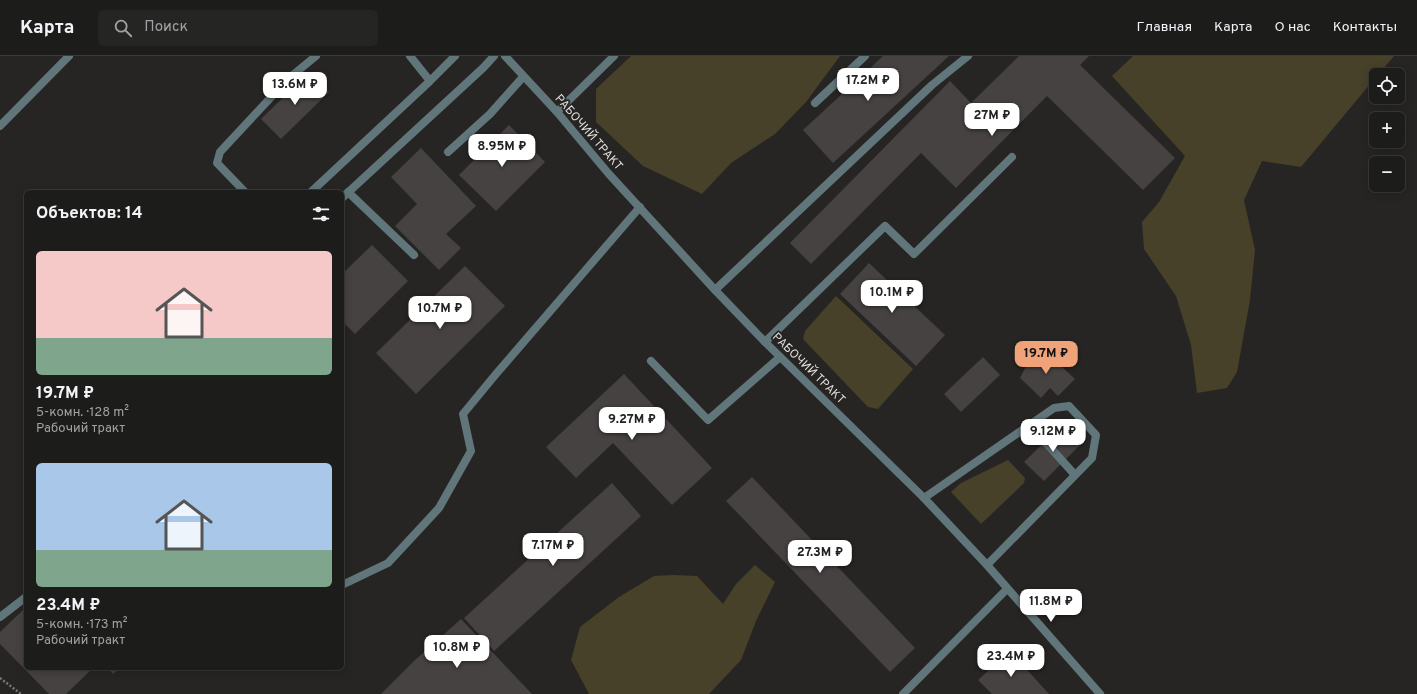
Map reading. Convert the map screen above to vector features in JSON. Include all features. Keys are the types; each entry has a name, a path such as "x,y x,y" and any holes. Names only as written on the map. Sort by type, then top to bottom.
{"street":[{"path":"0,126 70,56"},
{"path":"243,190 217,163 220,152 288,79 316,56"},
{"path":"410,56 430,81"},
{"path":"312,190 455,56"},
{"path":"414,255 345,195 483,68 494,56"},
{"name":"РАБОЧИЙ ТРАКТ","path":"505,56 557,112 608,173 715,290 765,342 924,498 987,565 1100,694"},
{"path":"557,112 614,56"},
{"path":"815,103 865,56"},
{"path":"715,290 932,85 968,56"},
{"path":"448,152 490,114 523,77"},
{"path":"765,342 885,226 914,254 1012,156"},
{"path":"344,584 388,563 439,508 471,451 463,414 640,207"},
{"path":"651,361 708,420 780,356"},
{"path":"924,498 1054,408 1069,406 1096,435 1092,458 987,565"},
{"path":"1030,425 1075,475"},
{"path":"903,694 1007,589"},
{"path":"0,617 24,599"}],"path":[{"path":"0,678 21,694"}],"shaded area":[{"path":"631,56 840,56 806,102 775,134 731,163 702,194 643,166 596,122 596,89"},
{"path":"1133,56 1394,56 1384,68 1369,68 1369,85 1301,167 1262,161 1244,200 1255,250 1250,300 1237,372 1227,388 1197,393 1191,345 1176,296 1144,249 1142,222 1159,202 1185,156 1112,76"},
{"path":"836,296 913,369 878,409 868,407 803,339 805,331"},
{"path":"1008,460 1025,478 1024,483 981,524 951,492 961,483"},
{"path":"755,565 775,582 756,621 741,660 709,694 589,694 571,660 580,627 619,597 654,576 697,576 723,604 736,584"}],"building":[{"path":"883,56 949,56 833,163 803,130"},
{"path":"1019,56 1089,56 1080,65 1175,158 1143,190 1047,96 956,188 921,153 811,264 790,243 950,81 971,103"},
{"path":"309,72 329,92 281,139 261,119"},
{"path":"509,125 545,162 496,211 459,175"},
{"path":"421,148 476,206 446,234 461,248 439,270 395,226 417,204 391,177"},
{"path":"372,245 408,281 355,334 344,323 344,272"},
{"path":"869,263 945,335 916,366 840,294"},
{"path":"465,266 505,306 416,394 376,353"},
{"path":"1042,348 1075,379 1058,396 1050,388 1041,398 1020,378 1027,364"},
{"path":"983,357 1000,375 961,412 944,394"},
{"path":"624,374 712,468 672,505 613,443 576,478 546,447"},
{"path":"1062,425 1081,444 1044,481 1024,462"},
{"path":"752,477 915,648 890,672 726,501"},
{"path":"612,483 641,516 494,651 464,618"},
{"path":"24,609 24,668 0,644 0,632"},
{"path":"461,619 532,694 381,694 414,661"},
{"path":"1010,651 1049,694 992,694 978,680"},
{"path":"25,670 91,670 66,694 49,694"},
{"path":"110,670 117,670 113,674"}]}
